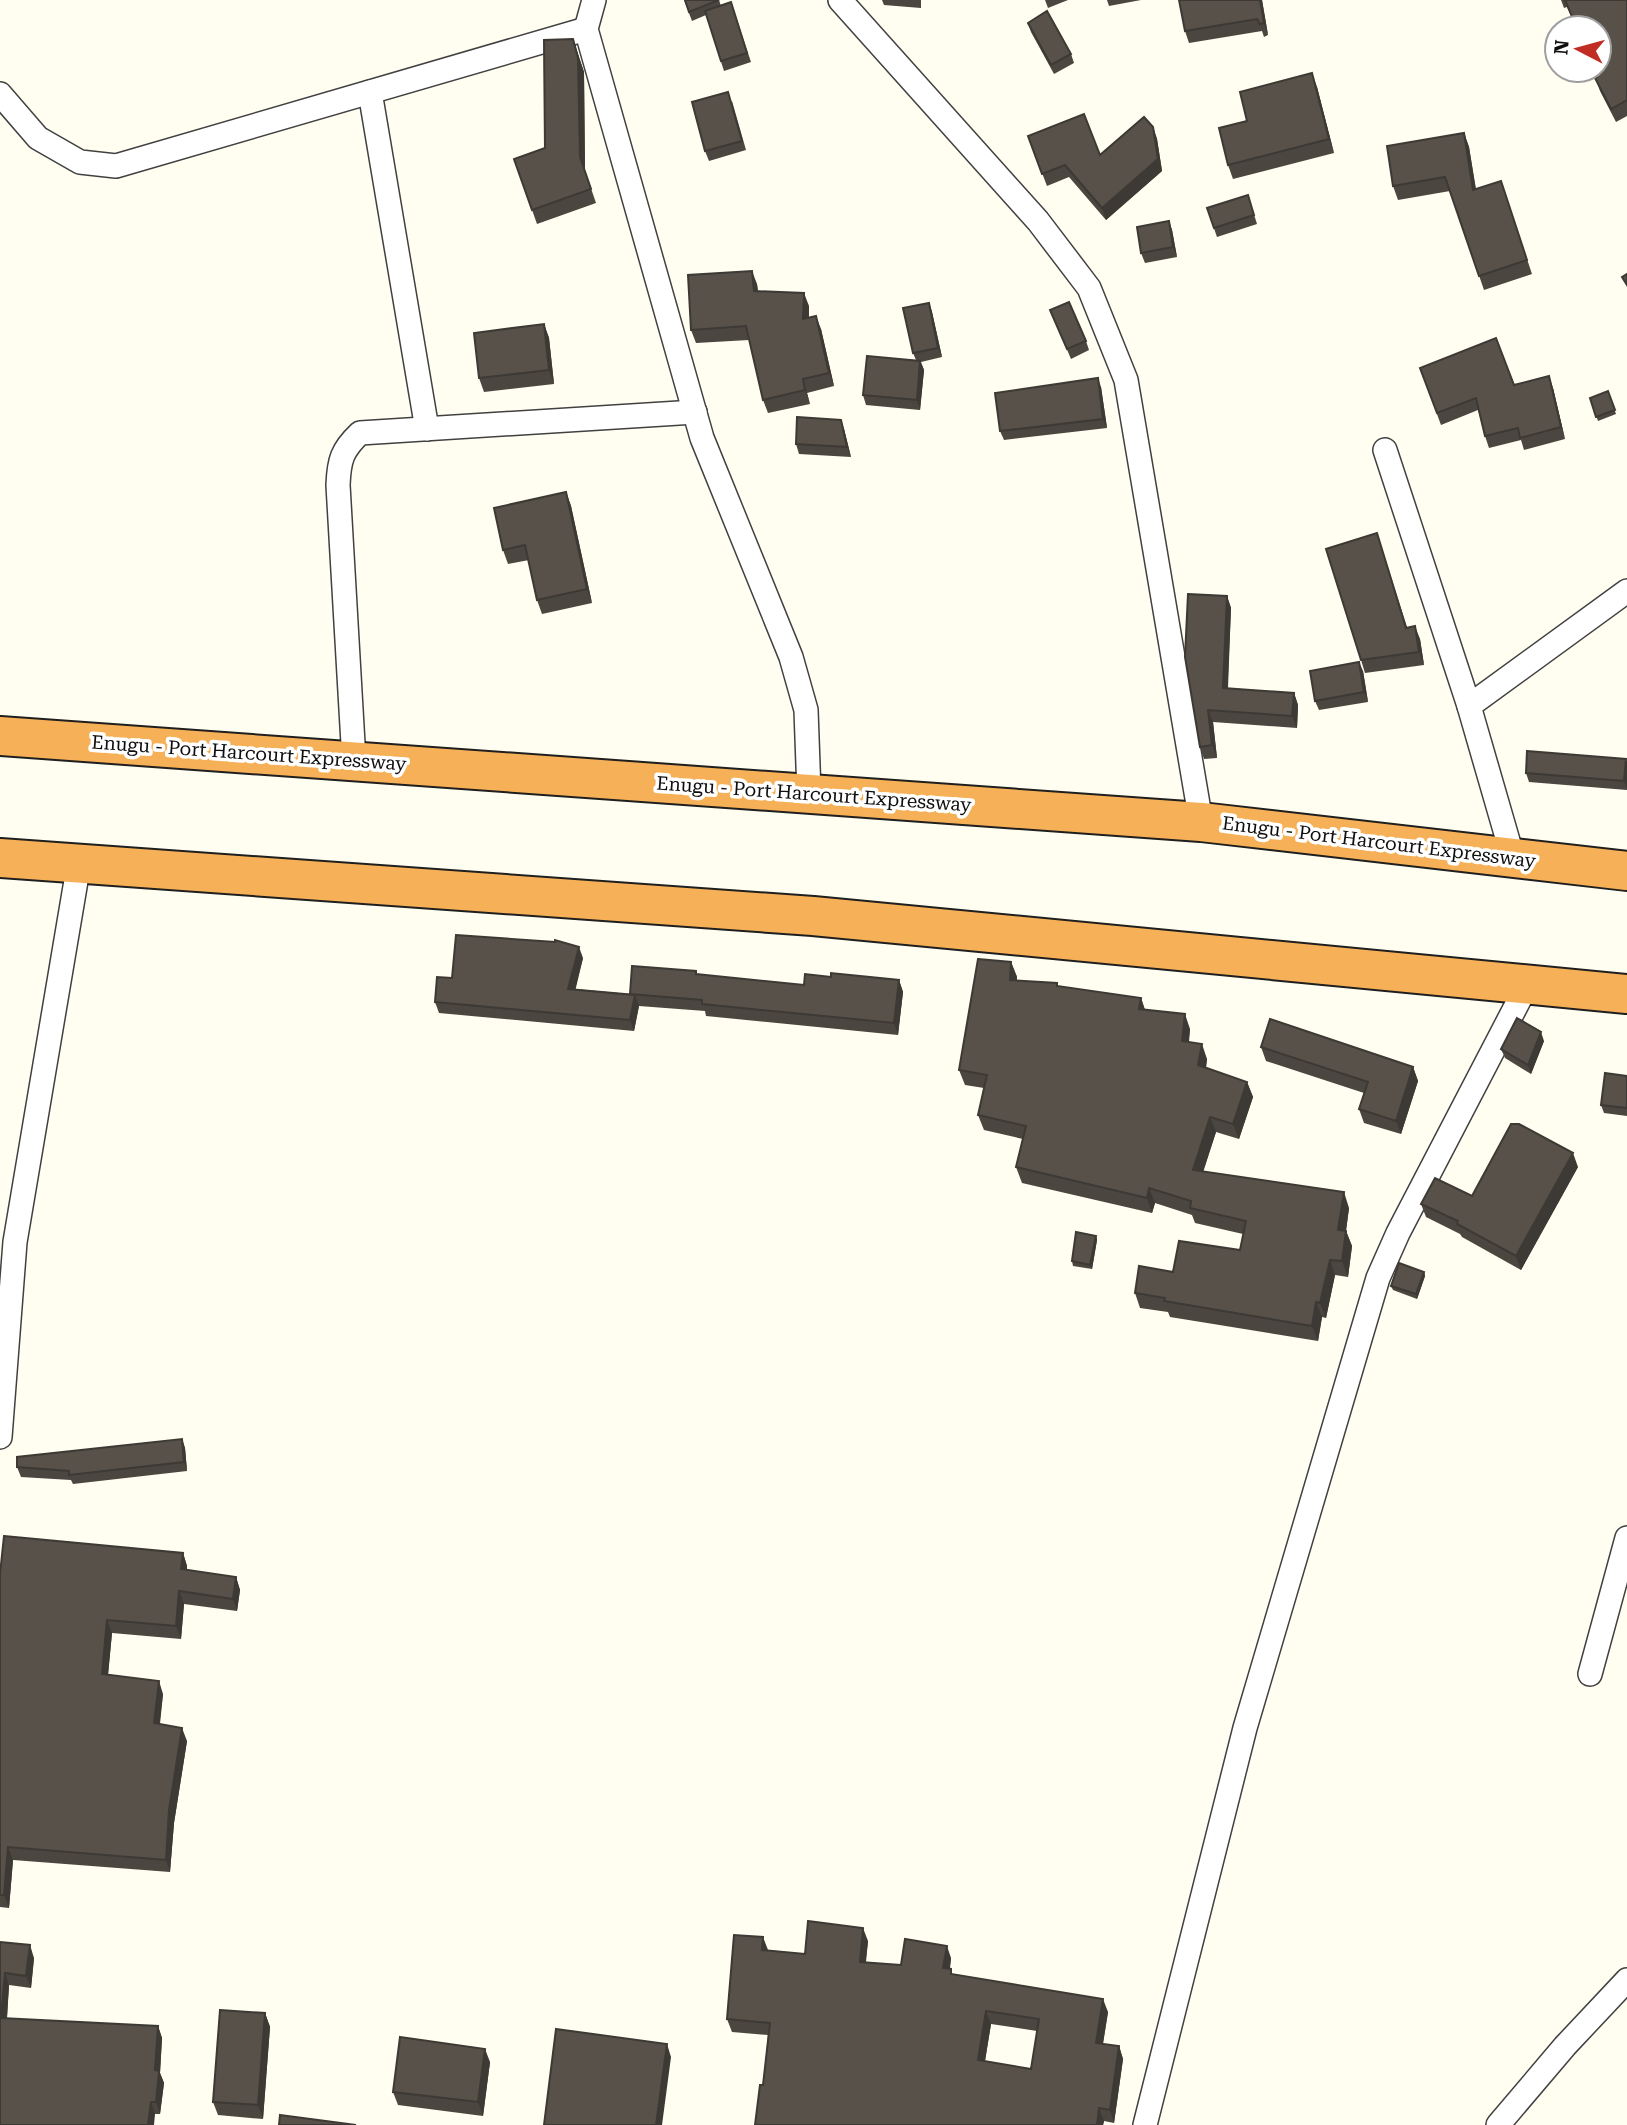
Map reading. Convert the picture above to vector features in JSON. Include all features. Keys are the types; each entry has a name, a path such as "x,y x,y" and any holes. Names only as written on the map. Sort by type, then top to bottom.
{"highway":[{"name":"Enugu - Port Harcourt Expressway","path":"0,736 1201,822 1627,871"},
{"path":"0,858 813,916 1627,994"}],"street":[{"path":"594,0 586,29 702,438 792,657 806,710 809,793"},
{"path":"840,0 1038,221 1089,288 1126,380 1201,822"},
{"path":"0,94 38,138 80,162 116,166 586,29"},
{"path":"370,92 427,429"},
{"path":"354,761 339,499 339,467 345,448 360,433 695,412"},
{"path":"1385,450 1469,706 1513,858"},
{"path":"1469,706 1627,591"},
{"path":"0,1437 15,1242 79,863"},
{"path":"1145,2125 1245,1728 1378,1278 1398,1233 1527,985"},
{"path":"1590,1674 1627,1538"},
{"path":"1498,2125 1565,2046 1627,1980"}],"building":[{"path":"685,0 719,0 689,12"},
{"path":"1179,0 1260,0 1264,23 1260,24 1257,19 1185,31"},
{"path":"1565,0 1627,0 1627,100 1611,109 1598,84 1613,84 1613,14 1571,14"},
{"path":"731,2 747,53 721,61 705,11"},
{"path":"1047,11 1071,54 1051,65 1028,23"},
{"path":"573,39 578,58 580,157 591,189 532,210 514,159 545,148 544,40"},
{"path":"1312,73 1329,139 1228,165 1219,128 1247,121 1240,92"},
{"path":"728,92 742,141 705,151 692,102"},
{"path":"1084,114 1100,155 1144,117 1153,127 1158,159 1102,208 1065,165 1042,174 1028,136"},
{"path":"1464,133 1473,190 1501,181 1527,260 1479,276 1445,177 1393,186 1387,146"},
{"path":"1248,195 1254,215 1214,228 1207,208"},
{"path":"1169,221 1173,247 1141,253 1137,227"},
{"path":"752,271 754,291 804,293 803,319 816,316 829,373 803,379 805,390 763,400 746,326 691,330 688,275"},
{"path":"1069,302 1086,341 1067,349 1050,310"},
{"path":"929,303 938,348 913,353 903,308"},
{"path":"544,324 549,370 479,378 474,333"},
{"path":"1496,338 1514,385 1549,376 1561,427 1520,438 1518,428 1485,436 1476,398 1437,413 1420,368"},
{"path":"867,356 920,361 917,400 863,395"},
{"path":"1098,378 1103,419 1000,431 995,393"},
{"path":"1608,391 1615,410 1596,417 1590,398"},
{"path":"797,417 841,420 847,447 796,444"},
{"path":"566,492 587,589 537,600 525,545 503,550 494,508"},
{"path":"1377,533 1406,628 1415,626 1419,652 1361,660 1326,549"},
{"path":"1188,594 1227,596 1223,688 1294,693 1292,716 1208,710 1212,745 1200,747 1185,657"},
{"path":"1359,662 1364,692 1315,701 1310,671"},
{"path":"1527,751 1626,759 1624,781 1526,773"},
{"path":"456,935 555,940 579,947 568,989 635,995 630,1020 435,1002 437,977 452,978"},
{"path":"978,959 1011,962 1010,980 1057,983 1057,986 1141,998 1139,1009 1185,1014 1182,1041 1202,1044 1198,1065 1247,1082 1233,1124 1210,1117 1193,1170 1344,1192 1338,1230 1346,1231 1342,1261 1330,1260 1320,1303 1316,1302 1312,1326 1164,1301 1165,1298 1135,1293 1139,1266 1173,1272 1179,1241 1240,1250 1246,1221 1190,1208 1191,1201 1149,1188 1147,1198 1016,1167 1026,1126 978,1115 987,1075 959,1070"},
{"path":"632,966 804,985 805,974 831,977 831,973 899,980 894,1023 630,994"},
{"path":"1517,1018 1541,1032 1528,1065 1501,1049"},
{"path":"1270,1019 1413,1067 1396,1121 1359,1109 1368,1082 1261,1047"},
{"path":"1605,1073 1627,1076 1627,1108 1601,1105"},
{"path":"1511,1124 1519,1124 1573,1153 1516,1256 1457,1224 1458,1221 1421,1204 1435,1178 1472,1196"},
{"path":"1076,1232 1096,1236 1090,1265 1072,1261"},
{"path":"1399,1263 1424,1272 1416,1294 1391,1286"},
{"path":"182,1439 184,1462 69,1475 69,1471 17,1467 17,1457"},
{"path":"4,1536 183,1553 181,1569 236,1577 233,1599 179,1591 176,1626 107,1620 102,1674 159,1681 154,1723 182,1728 169,1810 166,1860 8,1847 4,1895 0,1895 0,1574"},
{"path":"808,1921 863,1928 860,1962 901,1965 905,1939 947,1946 943,1968 951,1969 951,1974 1103,1999 1096,2043 1119,2046 1110,2110 1099,2108 1097,2125 755,2125 770,2023 727,2019 734,1935 763,1937 762,1950 805,1954","holes":["986,2011 1039,2019 1031,2069 978,2060"]},
{"path":"0,1942 30,1945 26,1976 5,1973 1,2018 158,2026 155,2070 159,2071 156,2102 151,2102 148,2125 0,2125"},
{"path":"220,2010 265,2013 258,2105 213,2102"},
{"path":"556,2029 667,2044 656,2125 544,2125"},
{"path":"400,2037 485,2049 478,2102 393,2092"},
{"path":"280,2115 356,2125 279,2125"}]}
